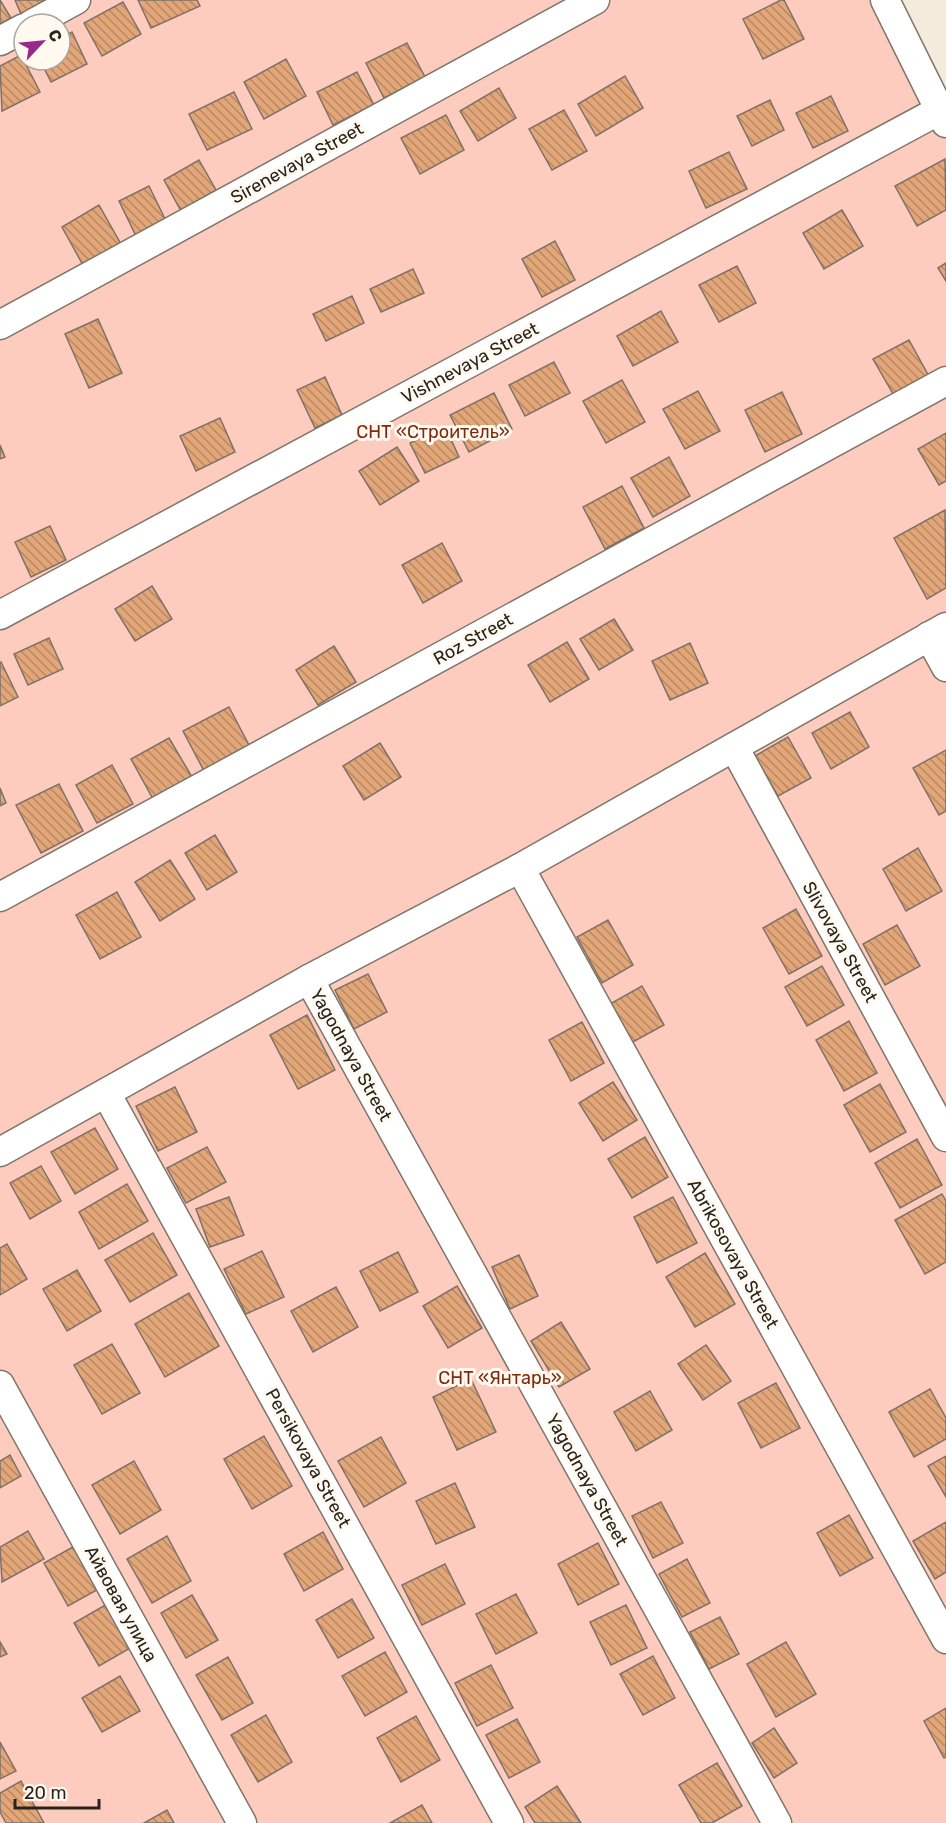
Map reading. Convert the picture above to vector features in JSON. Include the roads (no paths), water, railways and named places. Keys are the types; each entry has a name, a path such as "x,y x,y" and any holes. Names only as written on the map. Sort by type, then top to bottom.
{"street":[{"path":"54,12 76,0"},
{"name":"Sirenevaya Street","path":"0,326 595,0"},
{"path":"885,0 943,116"},
{"name":"Vishnevaya Street","path":"0,615 943,116"},
{"name":"Roz Street","path":"2,893 946,381"},
{"path":"0,1152 309,979 520,868 938,632 946,667"},
{"name":"Slivovaya Street","path":"734,747 946,1137"},
{"name":"Abrikosovaya Street","path":"520,868 946,1640"},
{"name":"Yagodnaya Street","path":"309,979 777,1823"},
{"name":"Persikovaya Street","path":"106,1093 509,1823"},
{"name":"Айвовая улица","path":"0,1385 242,1823"}],"park label":[{"name":"СНТ «Строитель»","path":"433,432"},
{"name":"СНТ «Янтарь»","path":"500,1378"}]}
